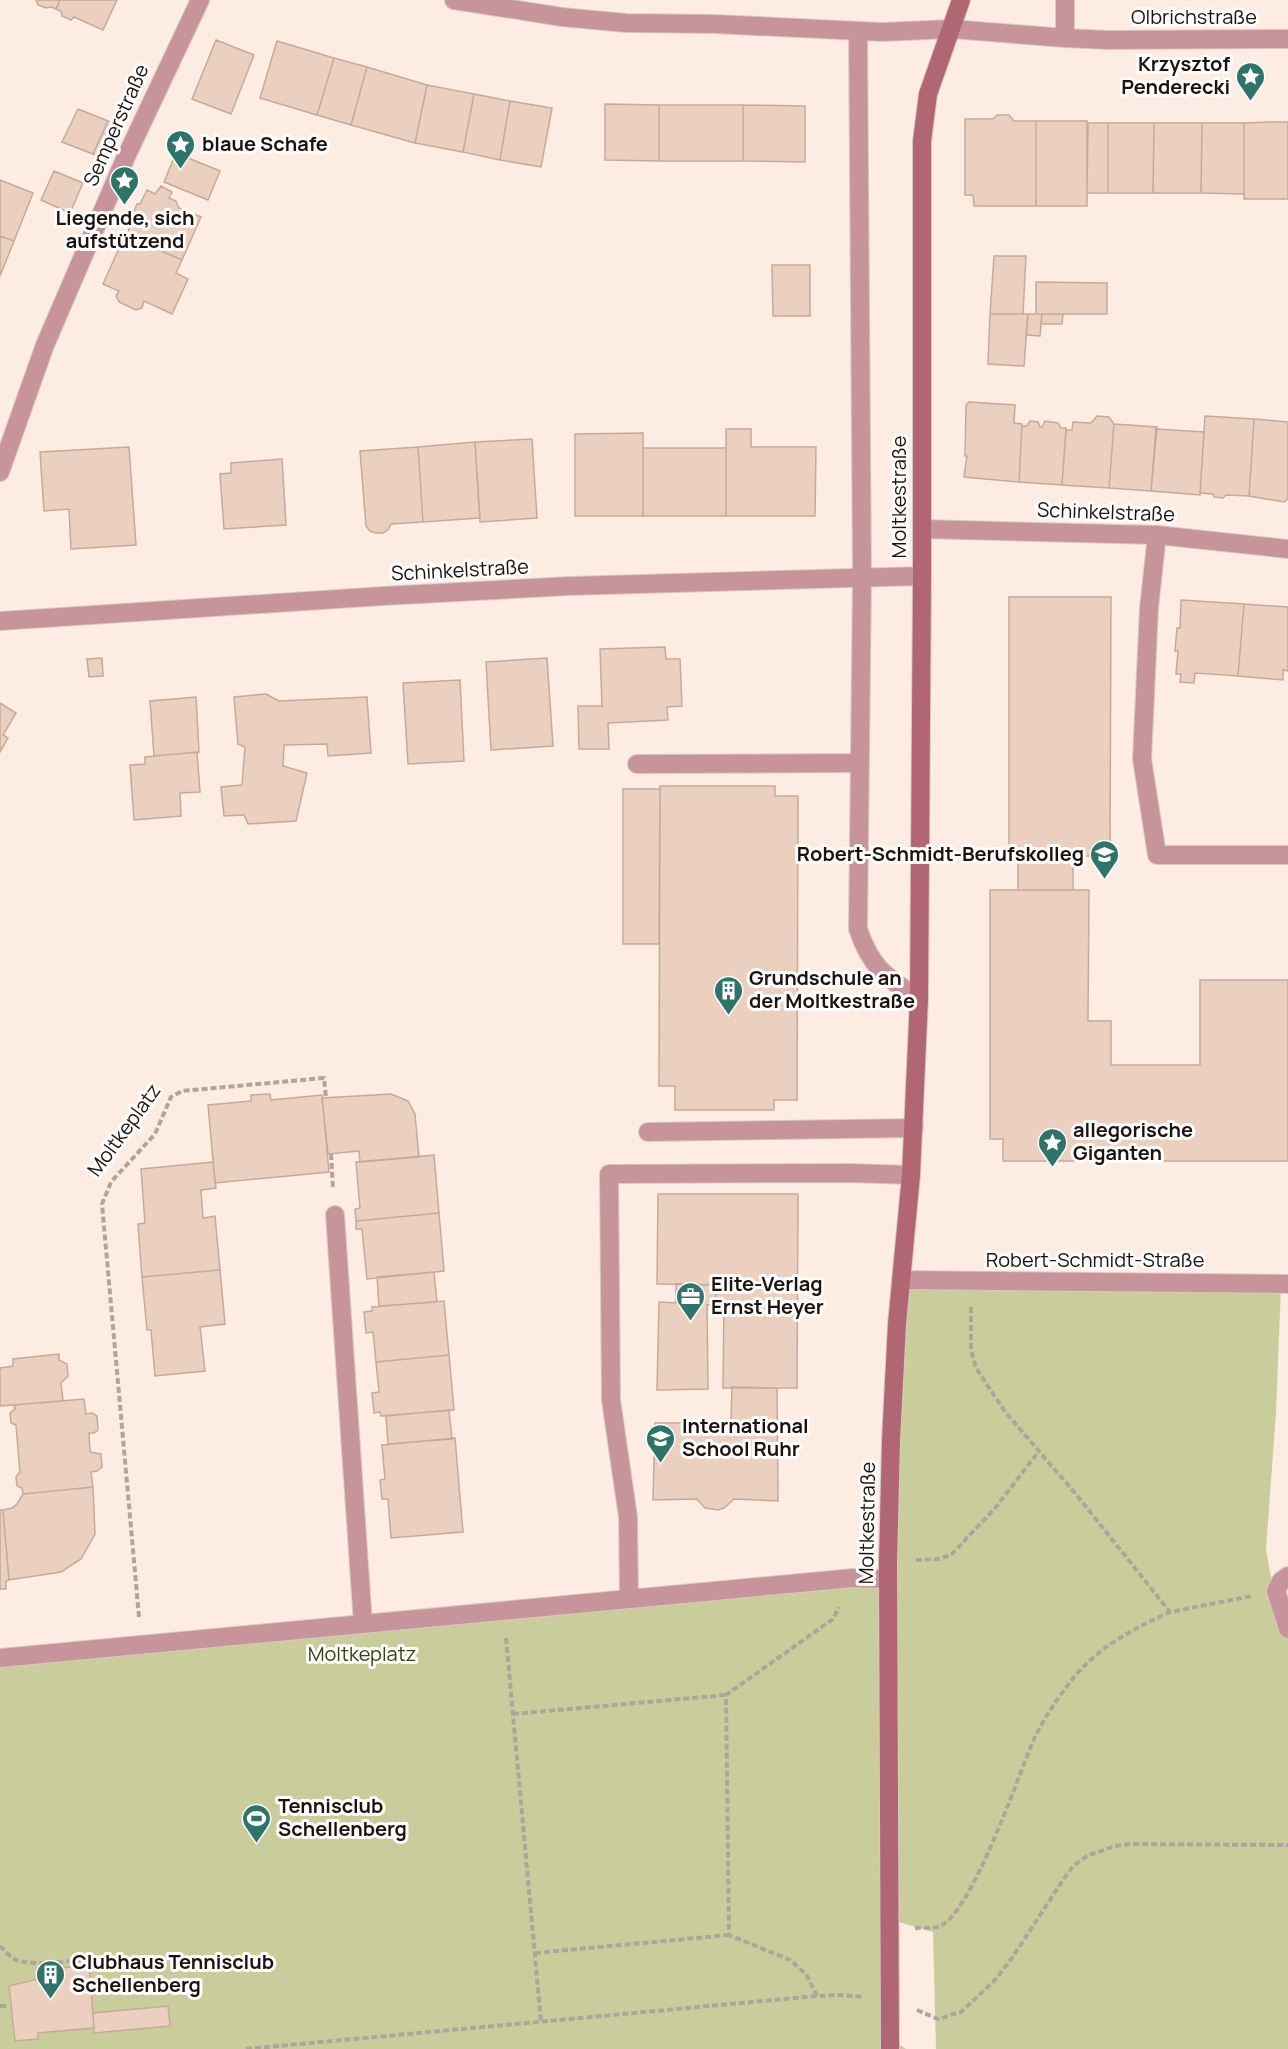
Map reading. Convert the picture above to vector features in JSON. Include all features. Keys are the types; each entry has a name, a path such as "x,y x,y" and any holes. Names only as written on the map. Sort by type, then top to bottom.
{"street":[{"name":"Semperstraße","path":"0,472 45,345 125,159 200,0"},
{"name":"Olbrichstraße","path":"454,0 562,17 626,23 714,24 882,33 951,29 1065,38 1288,39"},
{"name":"Moltkestraße","path":"890,2049 888,1570 891,1440 914,1128 919,999 922,141 928,94 961,0"},
{"path":"1065,0 1065,38"},
{"name":"Moltkestraße","path":"858,32 862,577 858,929 865,950 875,966 889,979 919,999"},
{"name":"Schinkelstraße","path":"922,529 1157,535 1288,549"},
{"path":"1157,535 1149,608 1142,759 1157,855 1288,855"},
{"name":"Schinkelstraße","path":"0,621 546,588 922,576"},
{"path":"637,764 860,763"},
{"path":"648,1132 914,1128"},
{"path":"629,1598 628,1517 611,1400 609,1174 911,1175"},
{"path":"335,1215 363,1624"},
{"name":"Robert-Schmidt-Straße","path":"901,1280 1288,1284"},
{"path":"0,1658 854,1578 888,1570"},
{"path":"1288,1576 1281,1581 1276,1591 1288,1629"}],"path":[{"name":"Moltkeplatz","path":"141,1645 102,1204 111,1182 155,1134 171,1097 182,1091 324,1078 326,1098"},
{"path":"331,1154 335,1215"},
{"path":"972,1281 971,1350 976,1368 1006,1413 1170,1612"},
{"path":"888,1570 940,1559 952,1554 996,1507 1039,1451"},
{"path":"513,1714 726,1695 833,1619 854,1578"},
{"path":"891,1928 939,1927 950,1918 968,1893 995,1838 1035,1737 1069,1683 1091,1658 1114,1640 1170,1612 1276,1591"},
{"path":"504,1610 541,2022"},
{"path":"726,1695 729,1935"},
{"path":"246,2049 840,1995 891,1999 938,2019 961,2012 996,1979 1073,1866 1087,1856 1100,1850 1129,1844 1288,1845"},
{"path":"535,1953 729,1935 790,1960 806,1974 817,1996"},
{"path":"0,1946 12,1957 22,1962 57,1963 106,1957"},
{"path":"0,2006 9,2006"}],"green space":[{"path":"904,1282 1281,1286 1276,1412 1266,1550 1277,1610 1288,1638 1288,2049 936,2049 933,1932 892,1920 892,1751"},
{"path":"887,1580 889,2038 906,2049 0,2049 0,1664"}],"building":[{"path":"36,0 60,0 56,9 38,5"},
{"path":"60,0 117,0 103,30 74,17 71,20 62,16 61,11 56,9"},
{"path":"216,40 254,55 231,114 192,99"},
{"path":"277,41 334,58 317,115 260,98"},
{"path":"334,58 367,67 351,125 317,115"},
{"path":"367,67 427,85 415,143 351,125"},
{"path":"427,85 474,94 463,152 415,143"},
{"path":"474,94 510,101 500,160 463,152"},
{"path":"510,101 552,108 541,167 500,160"},
{"path":"605,104 659,105 659,161 605,160"},
{"path":"659,105 743,105 743,161 659,161"},
{"path":"743,105 805,106 805,162 743,161"},
{"path":"78,109 108,121 93,154 62,142"},
{"path":"997,115 1009,115 1014,121 1036,121 1036,206 974,206 973,195 965,195 965,119 993,119"},
{"path":"108,121 117,124 102,157 93,154"},
{"path":"1036,121 1087,121 1087,206 1036,206"},
{"path":"1288,122 1288,199 1244,199 1244,123"},
{"path":"1088,123 1108,123 1108,193 1087,193"},
{"path":"1108,123 1154,123 1153,193 1108,193"},
{"path":"1154,123 1202,123 1201,193 1153,193"},
{"path":"1202,123 1244,123 1244,194 1201,193"},
{"path":"176,153 220,171 208,200 164,182"},
{"path":"54,171 83,183 70,213 41,200"},
{"path":"0,180 33,193 14,241 0,236"},
{"path":"161,186 172,192 169,198 176,201 179,208 201,217 182,260 126,236 135,216 133,214 137,204 140,204 147,190 155,194"},
{"path":"125,235 182,260 176,273 188,279 172,314 144,301 142,308 136,310 119,302 116,296 119,291 103,284"},
{"path":"0,236 14,241 0,276"},
{"path":"994,256 1026,256 1023,314 990,314"},
{"path":"772,265 810,265 810,316 773,316"},
{"path":"1036,282 1107,283 1107,314 1036,314"},
{"path":"990,314 1028,314 1024,366 988,364"},
{"path":"1028,314 1042,314 1040,336 1026,335"},
{"path":"1042,314 1063,314 1062,324 1041,324"},
{"path":"969,402 1015,405 1014,423 1022,424 1019,482 964,477 967,456 965,456 966,405"},
{"path":"1097,416 1109,417 1114,424 1109,488 1062,485 1066,430 1072,430 1073,422 1091,423"},
{"path":"1205,416 1254,419 1249,496 1226,495 1223,498 1200,493"},
{"path":"1254,419 1288,422 1288,499 1284,502 1249,496"},
{"path":"1030,421 1038,422 1040,427 1045,421 1058,423 1061,428 1066,428 1062,485 1019,482 1022,426 1027,426"},
{"path":"1114,424 1157,427 1151,491 1109,488"},
{"path":"726,429 751,429 751,447 816,447 815,516 726,516"},
{"path":"1156,429 1204,432 1200,495 1151,491"},
{"path":"643,433 643,516 575,516 575,434"},
{"path":"532,439 537,518 480,522 475,442"},
{"path":"475,442 480,518 423,522 418,447"},
{"path":"129,447 136,545 71,549 69,509 44,511 40,452"},
{"path":"418,447 423,522 391,524 383,533 370,531 366,526 360,451"},
{"path":"643,448 726,448 726,516 643,516"},
{"path":"282,459 286,525 224,529 220,474 231,473 231,463"},
{"name":"Robert-Schmidt-Berufskolleg","path":"1009,597 1111,597 1110,856 1073,856 1073,890 1018,890 1018,856 1009,856"},
{"path":"1181,600 1244,604 1238,676 1195,673 1194,683 1180,682 1181,674 1176,674 1178,651 1175,651 1177,628 1180,628"},
{"path":"1244,604 1288,607 1288,671 1283,670 1283,680 1238,676"},
{"path":"665,647 666,659 680,659 682,706 667,707 668,720 608,723 609,749 579,749 578,706 602,706 600,649"},
{"path":"102,658 103,676 89,677 87,659"},
{"path":"547,658 553,746 491,750 486,662"},
{"path":"460,680 464,761 408,764 403,683"},
{"path":"266,694 279,701 367,697 371,753 328,756 327,744 284,745 283,766 307,773 296,821 248,824 244,815 224,816 221,787 242,785 245,747 238,744 234,697"},
{"path":"196,697 199,752 154,756 150,701"},
{"path":"0,703 16,713 3,735 8,738 0,752"},
{"path":"197,752 200,792 180,793 181,816 134,820 130,765 145,764 145,757"},
{"name":"Grundschule an der Moltkestraße","path":"660,786 775,786 775,796 798,796 797,1100 774,1100 774,1110 675,1110 675,1086 659,1086"},
{"path":"623,789 660,789 659,944 623,944"},
{"name":"Robert-Schmidt-Berufskolleg","path":"990,890 1089,890 1088,1021 1111,1021 1111,1065 1200,1065 1200,980 1288,980 1288,1161 1003,1161 1003,1139 990,1139"},
{"path":"270,1094 271,1100 322,1095 329,1172 215,1183 208,1105 251,1101 251,1095"},
{"path":"391,1094 408,1101 415,1114 419,1157 360,1162 359,1151 328,1154 322,1098"},
{"path":"434,1155 439,1213 356,1221 355,1209 360,1208 356,1162"},
{"path":"213,1162 216,1188 201,1190 203,1218 215,1216 220,1270 142,1277 138,1224 145,1223 141,1169"},
{"path":"658,1194 798,1194 797,1388 723,1388 724,1304 716,1304 716,1285 657,1284"},
{"path":"439,1213 444,1271 367,1279 362,1229 356,1229 356,1221"},
{"path":"220,1270 225,1324 200,1327 205,1371 155,1376 151,1330 147,1330 142,1277"},
{"path":"434,1272 437,1302 379,1306 377,1277"},
{"path":"676,1284 716,1285 716,1304 707,1305 708,1389 657,1390 659,1302 676,1303"},
{"path":"444,1301 449,1355 376,1362 373,1332 366,1333 364,1312 372,1311 372,1307"},
{"path":"59,1354 59,1360 67,1364 68,1376 61,1383 63,1401 0,1406 0,1368 13,1366 13,1359"},
{"path":"449,1355 454,1410 381,1416 380,1412 374,1413 372,1393 379,1392 376,1362"},
{"path":"732,1387 777,1388 778,1501 734,1499 718,1510 705,1508 697,1499 653,1500 655,1423 731,1423"},
{"path":"84,1399 86,1414 92,1413 97,1416 98,1430 89,1433 90,1452 101,1454 102,1467 91,1472 93,1487 23,1494 22,1488 17,1486 16,1477 20,1472 16,1425 11,1423 10,1413 15,1409 14,1405"},
{"path":"449,1410 452,1439 388,1444 386,1416"},
{"path":"455,1438 463,1532 391,1538 388,1499 382,1499 380,1480 385,1479 382,1445"},
{"path":"93,1487 95,1534 81,1559 61,1572 9,1580 3,1510 17,1504 23,1494"},
{"path":"0,1510 3,1510 9,1580 6,1581 6,1589 0,1589"},
{"name":"Clubhaus Tennisclub Schellenberg","path":"89,1965 94,2028 38,2033 38,2039 15,2041 9,1986 54,1975 52,1969"},
{"path":"168,2006 170,2026 94,2033 93,2013"}],"place":[{"name":"Krzysztof Penderecki","path":"1251,102"},
{"name":"blaue Schafe","path":"181,170"},
{"name":"Liegende, sich aufstützend","path":"125,206"},
{"name":"Robert-Schmidt-Berufskolleg","path":"1105,880"},
{"name":"Grundschule an der Moltkestraße","path":"728,1016"},
{"name":"allegorische Giganten","path":"1052,1168"},
{"name":"Elite-Verlag Ernst Heyer","path":"690,1322"},
{"name":"International School Ruhr","path":"661,1464"},
{"name":"Tennisclub Schellenberg","path":"257,1844"},
{"name":"Clubhaus Tennisclub Schellenberg","path":"51,2000"}]}
